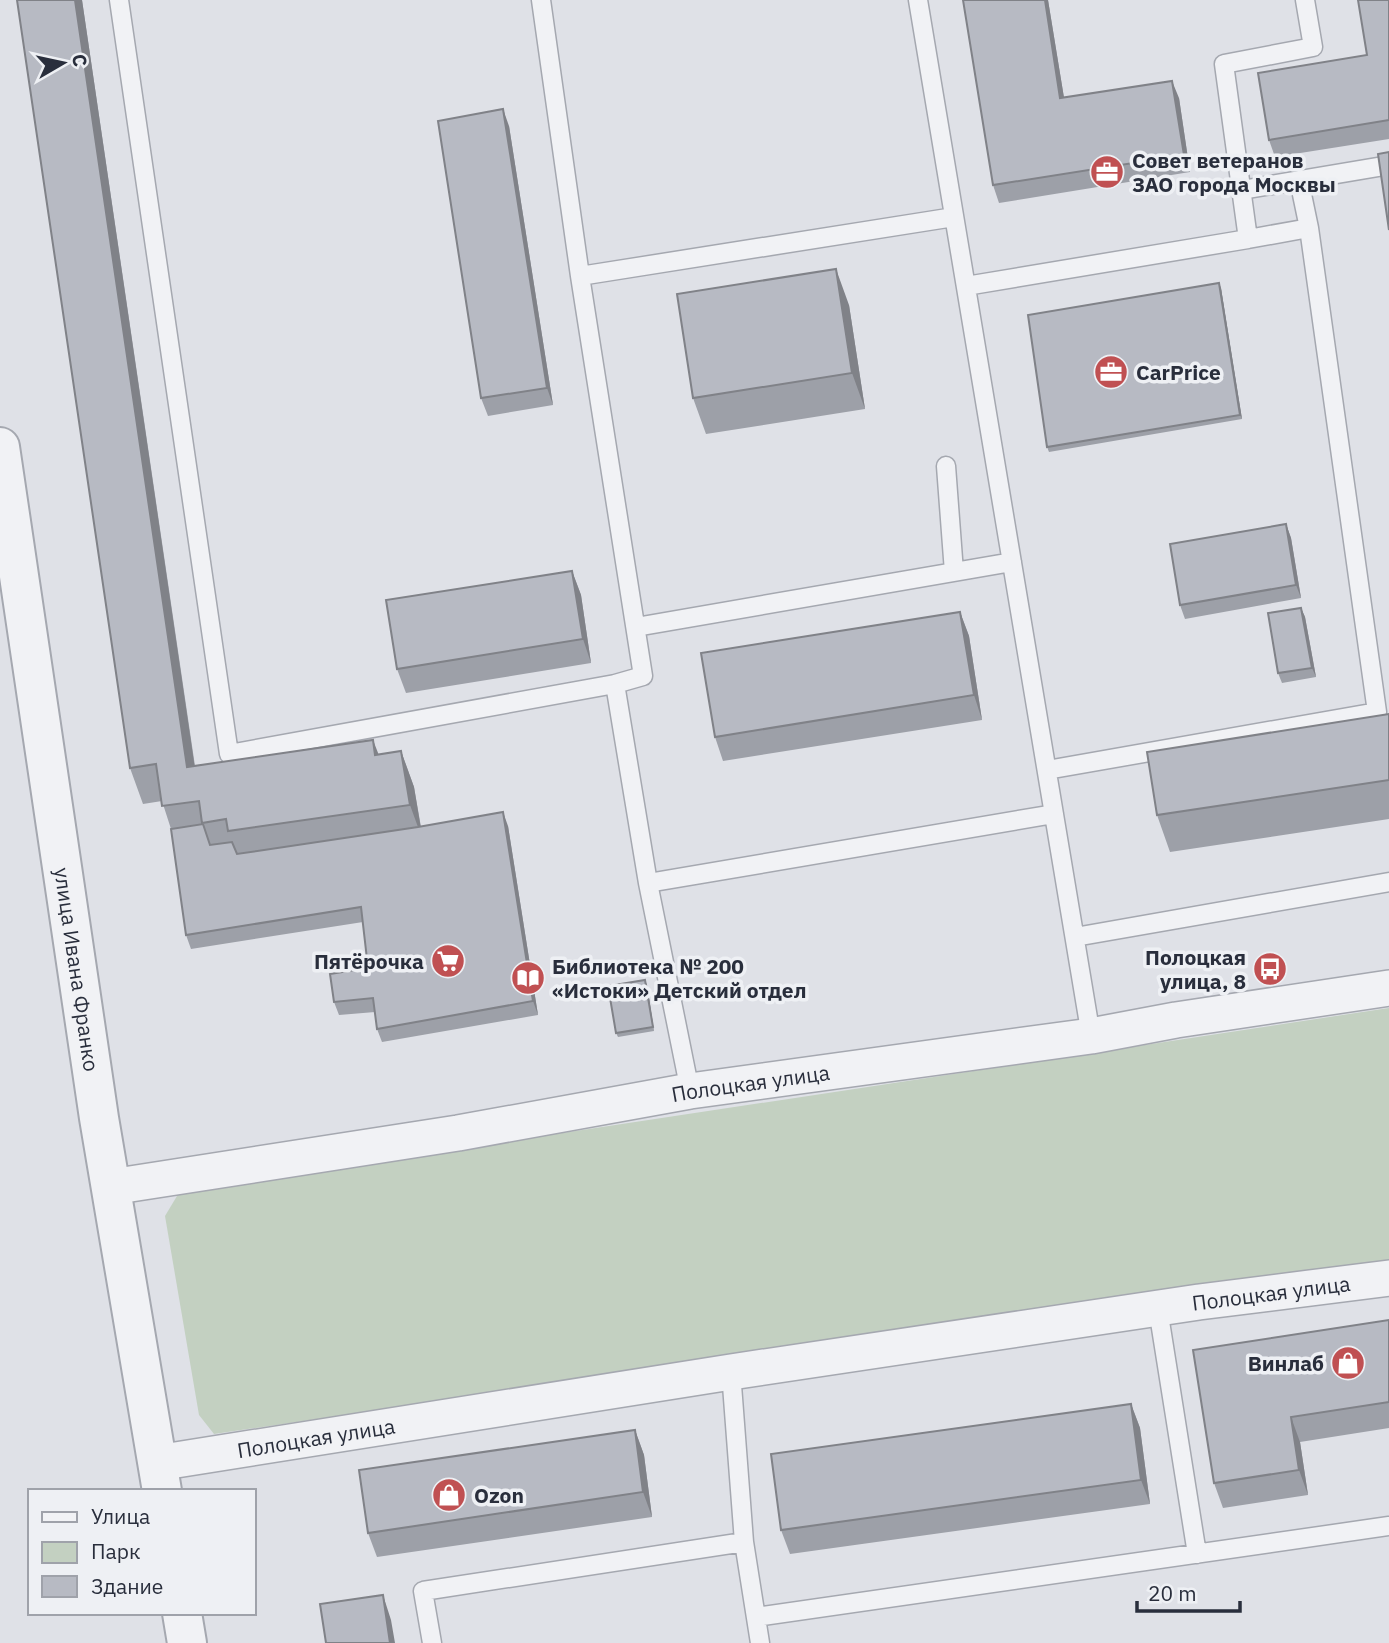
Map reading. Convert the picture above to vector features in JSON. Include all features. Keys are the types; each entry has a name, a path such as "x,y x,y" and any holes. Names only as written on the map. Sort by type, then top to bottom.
{"street":[{"name":"улица Ивана Франко","path":"0,447 99,1118 159,1477"},
{"name":"Полоцкая улица","path":"111,1187 458,1133 690,1091 1091,1036 1176,1020 1389,988"},
{"name":"Полоцкая улица","path":"159,1477 732,1372 1389,1278"},
{"path":"182,1615 187,1643"}],"lane":[{"path":"119,0 229,754 643,677 580,276 541,0"},
{"path":"918,0 1091,1036"},
{"path":"1248,239 1224,64 1313,47 1305,0"},
{"path":"1242,190 1389,165"},
{"path":"1047,770 1377,712 1309,228 1299,180"},
{"path":"580,276 954,217"},
{"path":"966,286 1309,228"},
{"path":"946,466 954,572"},
{"path":"636,627 1012,562"},
{"path":"615,684 648,884 690,1091"},
{"path":"648,884 1054,814"},
{"path":"1075,937 1389,882"},
{"path":"1158,1309 1197,1554"},
{"path":"732,1372 744,1542 760,1643"},
{"path":"756,1617 1389,1526"},
{"path":"432,1643 424,1591 744,1542"}],"green space":[{"path":"1389,1008 1389,1262 214,1434 199,1415 165,1216 180,1191"}],"building":[{"path":"17,0 75,0 187,767 373,740 375,755 401,751 410,805 228,831 226,819 202,823 199,801 162,806 156,764 130,768"},
{"path":"963,0 1045,0 1060,98 1172,81 1184,155 993,185"},
{"path":"1358,0 1389,0 1389,120 1269,140 1258,73 1367,55"},
{"path":"503,109 547,388 481,398 438,121"},
{"path":"1389,152 1389,230 1378,154"},
{"path":"836,269 852,373 693,398 677,294"},
{"path":"1219,283 1240,415 1047,447 1028,315"},
{"path":"1286,524 1296,585 1180,605 1170,544"},
{"path":"572,571 583,639 397,669 386,600"},
{"path":"1301,608 1312,668 1278,673 1268,613"},
{"path":"960,612 974,695 715,737 701,653"},
{"path":"1389,714 1389,780 1157,815 1147,752"},
{"path":"503,812 533,1001 377,1029 373,998 334,1002 330,974 368,968 361,907 186,935 171,829 203,824 210,845 232,842 237,854"},
{"path":"645,980 653,1027 616,1033 608,986"},
{"path":"1389,1320 1389,1402 1291,1417 1299,1470 1214,1483 1193,1350"},
{"path":"1131,1404 1141,1480 781,1530 771,1454"},
{"path":"635,1430 643,1492 368,1533 359,1470"},
{"path":"383,1595 390,1643 326,1643 320,1604"}],"place":[{"name":"Совет ветеранов ЗАО города Москвы","path":"1107,172"},
{"name":"CarPrice","path":"1111,372"},
{"name":"Пятёрочка","path":"448,961"},
{"name":"Полоцкая улица, 8","path":"1270,969"},
{"name":"Библиотека № 200 «Истоки» Детский отдел","path":"528,978"},
{"name":"Винлаб","path":"1348,1363"},
{"name":"Ozon","path":"449,1495"}]}
